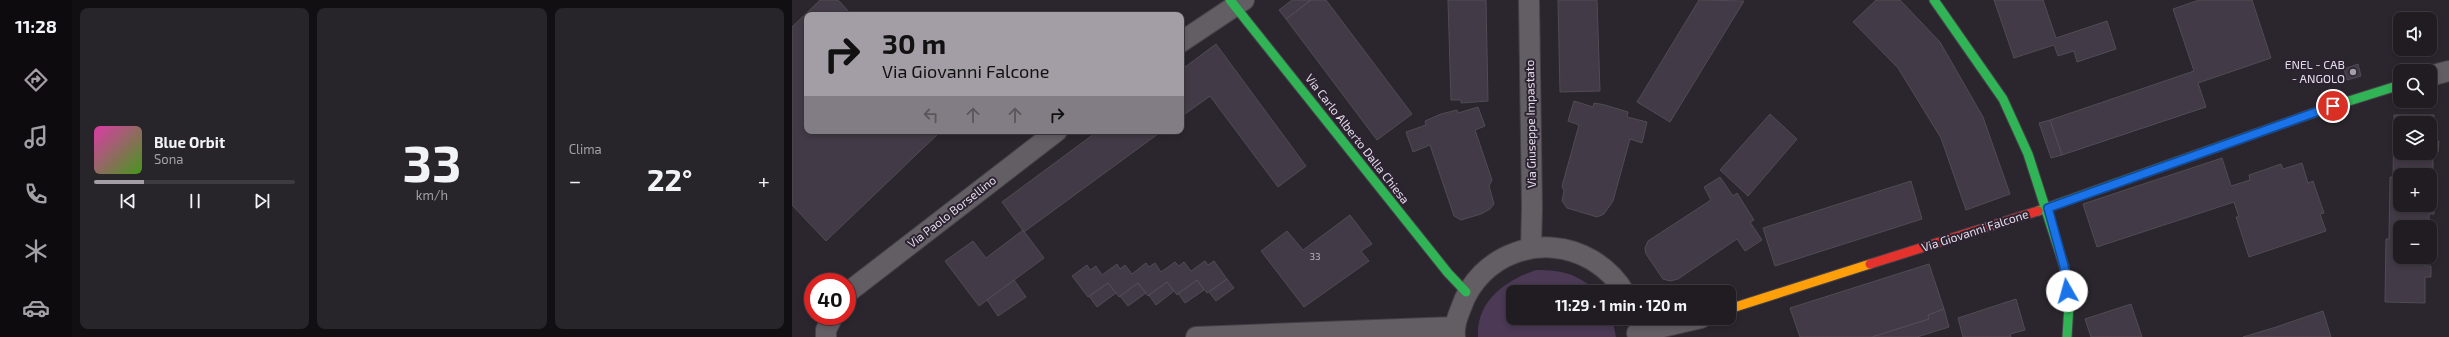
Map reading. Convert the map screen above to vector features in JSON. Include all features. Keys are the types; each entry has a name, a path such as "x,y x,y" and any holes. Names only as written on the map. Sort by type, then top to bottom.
{"street":[{"name":"Via Giuseppe Impastato","path":"1529,0 1532,208 1530,248"},
{"path":"1934,0 2003,99 2028,154 2048,208 2064,266 2069,304 2068,337"},
{"path":"1184,40 1237,2"},
{"name":"Via Carlo Alberto Dalla Chiesa","path":"1237,2 1448,273 1466,292"},
{"path":"2437,74 2449,71"},
{"name":"Via Giovanni Falcone","path":"1736,307 2048,208 2333,106 2393,87"},
{"name":"Via Paolo Borsellino","path":"856,286 1053,134"},
{"path":"1196,337 1454,332 1466,292 1483,271 1505,256 1530,248 1556,247 1581,254 1603,267 1618,285"},
{"path":"826,337 826,330 828,325"},
{"path":"1636,329 1660,325"}],"shaded area":[{"path":"1536,270 1562,272 1577,277 1589,285 1506,285 1506,325 1613,325 1616,337 1478,337 1482,313 1488,303 1504,286 1525,274"}],"building":[{"path":"820,0 838,0 849,12 808,12"},
{"path":"1292,0 1311,0 1286,19 1279,10"},
{"path":"1311,0 1326,0 1412,114 1377,140 1286,19"},
{"path":"1448,0 1486,0 1488,101 1461,103 1461,100 1451,100"},
{"path":"1558,0 1597,0 1600,91 1560,92"},
{"path":"1699,0 1744,1 1670,122 1637,102"},
{"path":"1876,0 1900,0 1940,42 1983,117 2010,194 1966,210 1941,138 1898,68 1853,22"},
{"path":"1994,0 2043,0 2056,38 2107,21 2116,49 2077,62 2074,51 2058,56 2054,45 2014,58"},
{"path":"2199,0 2252,0 2271,58 2198,83 2206,107 2062,155 2050,120 2194,71 2173,9"},
{"path":"804,15 804,134 938,134 826,241 792,205 792,27"},
{"path":"1216,44 1306,166 1278,187 1210,96 1184,115 1184,68"},
{"name":"ENEL - CAB - ANGOLO","path":"2358,64 2361,76 2347,80 2344,69"},
{"path":"1574,101 1593,107 1594,103 1605,105 1628,112 1627,117 1647,122 1642,143 1630,139 1613,201 1604,214 1597,217 1567,208 1562,201 1564,191 1562,186 1579,125 1568,121"},
{"path":"1478,107 1485,126 1475,130 1492,180 1489,186 1494,204 1490,209 1481,214 1461,220 1454,216 1430,145 1413,152 1406,132 1426,125 1425,121 1441,114 1457,110 1458,113"},
{"path":"1770,114 1797,139 1748,196 1720,170"},
{"path":"2394,115 2434,116 2394,116"},
{"path":"2050,120 2062,155 2051,158 2039,123"},
{"path":"1094,134 1158,134 1024,232 1002,202"},
{"path":"2437,141 2439,141 2438,152"},
{"path":"2222,158 2231,186 2250,180 2249,175 2281,164 2283,169 2302,163 2308,183 2313,181 2324,213 2320,214 2326,231 2249,257 2236,217 2239,217 2234,202 2097,247 2083,204"},
{"path":"2393,160 2433,160 2433,168 2393,168"},
{"path":"1720,177 1733,196 1737,193 1754,220 1750,222 1762,240 1745,251 1737,239 1678,279 1670,281 1663,279 1646,254 1645,248 1648,241 1711,200 1704,187"},
{"path":"2390,177 2393,177 2393,212 2434,212 2434,214 2429,214 2429,220 2393,220 2393,264 2425,264 2425,266 2431,266 2431,277 2425,277 2425,303 2385,302 2386,239 2389,239"},
{"path":"1911,181 1922,219 1775,266 1763,228"},
{"path":"1350,215 1372,244 1361,251 1369,261 1304,307 1261,251 1287,231 1303,250"},
{"path":"1023,230 1044,258 979,306 945,261 973,241 986,258"},
{"path":"1205,261 1208,265 1214,261 1227,279 1207,293 1197,280 1177,295 1167,282 1148,296 1138,283 1119,297 1108,283 1088,297 1072,276 1087,265 1090,270 1096,266 1102,275 1117,264 1120,269 1125,265 1132,274 1146,263 1149,267 1155,263 1161,272 1175,262 1179,266 1184,262 1191,271"},
{"path":"1929,264 1944,309 1928,315 1929,319 1872,337 1800,337 1790,308"},
{"path":"1227,279 1234,288 1216,301 1209,292"},
{"path":"1014,280 1026,297 998,316 987,300"},
{"path":"1197,280 1204,290 1185,303 1178,293"},
{"path":"1167,282 1174,291 1156,305 1149,295"},
{"path":"1108,283 1116,293 1097,307 1089,296"},
{"path":"1138,283 1146,293 1128,306 1120,296"},
{"path":"2016,299 2025,330 2010,334 2011,337 1963,337 1958,318"},
{"path":"2131,304 2142,337 2091,337 2085,319"},
{"path":"1944,309 1949,327 1917,337 1872,337 1929,319 1928,315"},
{"path":"2323,311 2331,337 2243,337 2273,328"}],"traffic: fast":[{"path":"1230,0 1448,273 1466,292"},
{"path":"1934,0 2003,99 2028,154 2064,266 2069,304 2067,337"},
{"path":"2038,211 2333,106 2393,87"}],"traffic: slow":[{"path":"1736,307 1870,264"}],"traffic: jam":[{"path":"1870,264 2038,211"}],"place":[{"name":"ENEL - CAB - ANGOLO","path":"2353,72"}],"route":[{"path":"2067,291 2064,266 2048,208 2333,106"}]}
